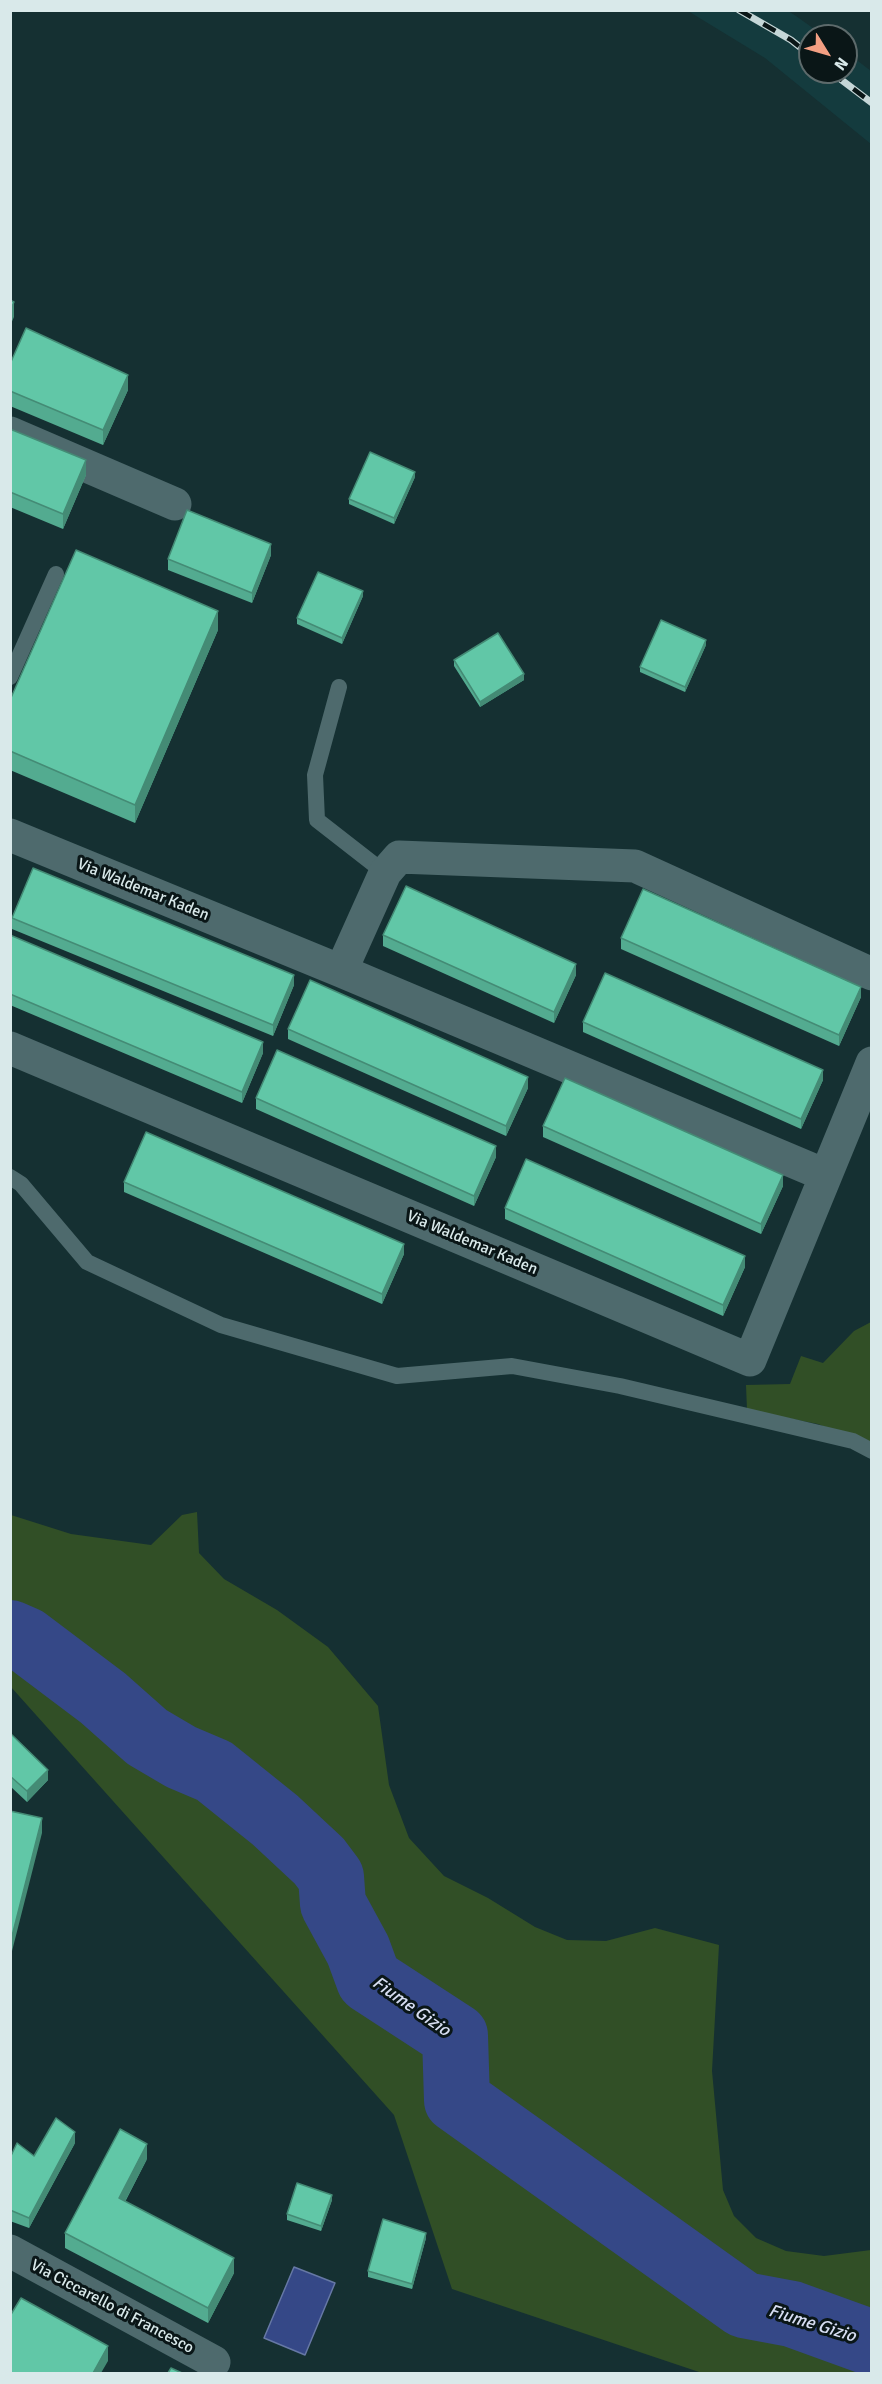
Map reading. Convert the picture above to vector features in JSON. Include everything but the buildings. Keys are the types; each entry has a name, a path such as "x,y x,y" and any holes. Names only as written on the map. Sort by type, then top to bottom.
{"street":[{"path":"10,433 175,504"},
{"name":"Via Waldemar Kaden","path":"10,835 341,971 825,1175"},
{"path":"341,971 385,873 399,857 635,866 872,974"},
{"name":"Via Waldemar Kaden","path":"10,1048 750,1360 872,1064"},
{"name":"Via Ciccarello di Francesco","path":"10,2252 214,2362"}],"lane":[{"path":"10,677 56,574"},
{"path":"339,687 315,775 317,820 385,873"},
{"path":"10,1177 21,1184 87,1262 221,1325 397,1376 512,1366 643,1392 853,1442 872,1451"}],"shaded area":[{"path":"688,11 788,11 807,24 798,24 798,84 858,84 858,61 871,71 871,144 765,58"}],"green space":[{"path":"871,1322 871,1446 818,1424 747,1410 746,1385 790,1384 801,1356 823,1363 854,1331"},
{"path":"197,1512 199,1553 224,1579 277,1610 328,1647 378,1706 389,1785 409,1838 444,1876 488,1898 535,1927 567,1940 606,1941 655,1928 719,1945 712,2071 723,2190 734,2216 756,2238 786,2251 824,2256 871,2250 871,2373 702,2373 452,2289 394,2115 11,1687 11,1515 71,1534 151,1545 182,1515"}],"water":[{"path":"294,2267 335,2283 305,2355 264,2338"}],"waterway":[{"name":"Fiume Gizio","path":"10,1633 26,1640 103,1698 147,1737 181,1757 214,1771 275,1820 319,1861 331,1877 333,1904 358,1950 369,1980 455,2036 457,2100 744,2305 792,2314 872,2343"}],"railway":[{"path":"739,10 798,46"},
{"path":"847,84 872,103"}]}
